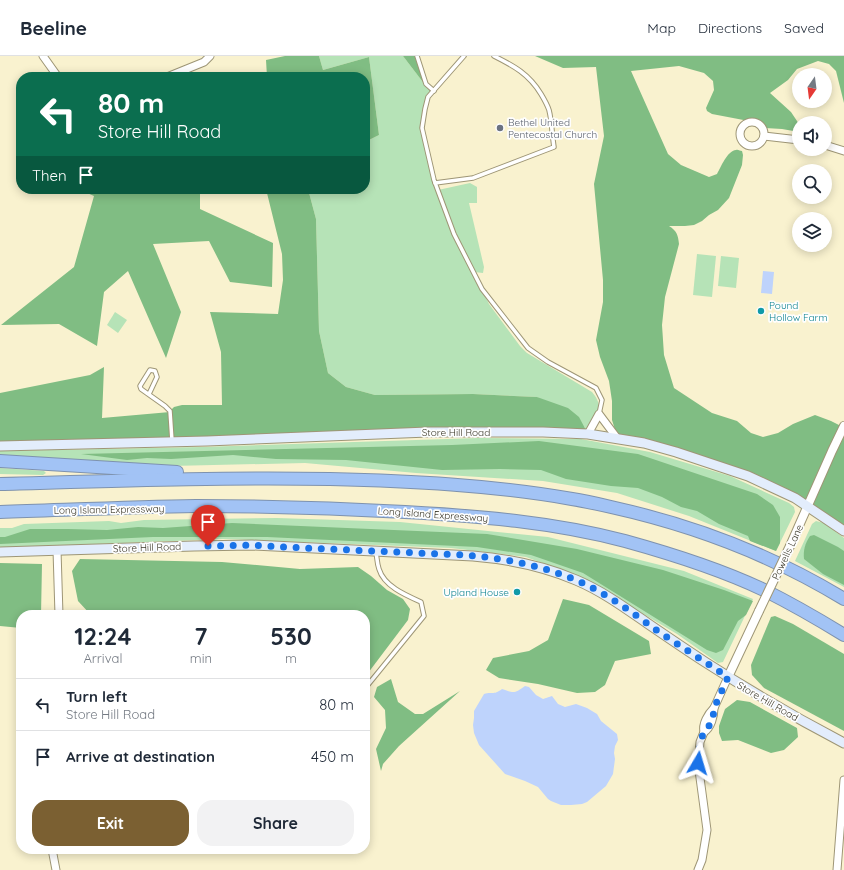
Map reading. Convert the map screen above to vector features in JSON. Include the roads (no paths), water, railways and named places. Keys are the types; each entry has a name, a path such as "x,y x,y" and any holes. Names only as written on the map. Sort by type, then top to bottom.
{"highway":[{"path":"0,461 138,470 440,484 511,490 574,499 632,512 682,526 731,543 778,563 827,588 844,599"},
{"path":"0,484 292,478"},
{"name":"Long Island Expressway","path":"0,512 196,506 286,507 436,514 514,520 567,528 623,541 671,554 718,570 763,590 810,614 844,635"}],"main road":[{"name":"Store Hill Road","path":"0,446 428,432 543,432 588,434 644,443 748,476 794,498 844,531"},
{"name":"Store Hill Road","path":"0,552 230,545 376,551 490,558 522,563 554,571 602,593 728,677 792,715 844,743"}],"street":[{"path":"43,56 54,72"},
{"path":"179,72 204,62 210,56"},
{"path":"764,136 792,139"},
{"path":"832,147 844,151"},
{"path":"588,434 599,414 617,438"},
{"name":"Powells Lane","path":"728,677 790,546 844,426"},
{"path":"57,550 59,610"},
{"path":"698,870 702,860 707,830 698,763 700,742 704,732 703,728 709,714 714,708 728,677"},
{"path":"837,870 844,780"},
{"path":"53,854 56,870"}],"lane":[{"path":"417,56 426,84 434,91"},
{"path":"464,56 428,97 422,128 435,183 454,234 482,289 528,348 548,362 596,388 602,400 599,414"},
{"path":"435,183 473,178 554,147 550,112 536,86 529,77 521,71 494,56"},
{"path":"149,394 157,377 155,371 150,370 140,386 141,389 170,411 172,441"},
{"path":"370,681 424,616 421,602 402,593 383,579 379,568 376,551"}],"water":[{"path":"763,271 774,272 772,294 761,293"},
{"path":"525,686 529,687 536,695 543,699 552,696 558,704 565,707 576,704 587,708 597,714 601,721 617,734 618,740 615,746 613,774 606,786 587,802 582,804 561,805 551,801 538,787 505,774 479,745 474,733 474,711 484,694 494,693 502,689 514,692"}],"place":[{"name":"Bethel United Pentecostal Church","path":"500,128"},
{"name":"Pound Hollow Farm","path":"761,311"},
{"name":"Upland House","path":"517,592"}]}
